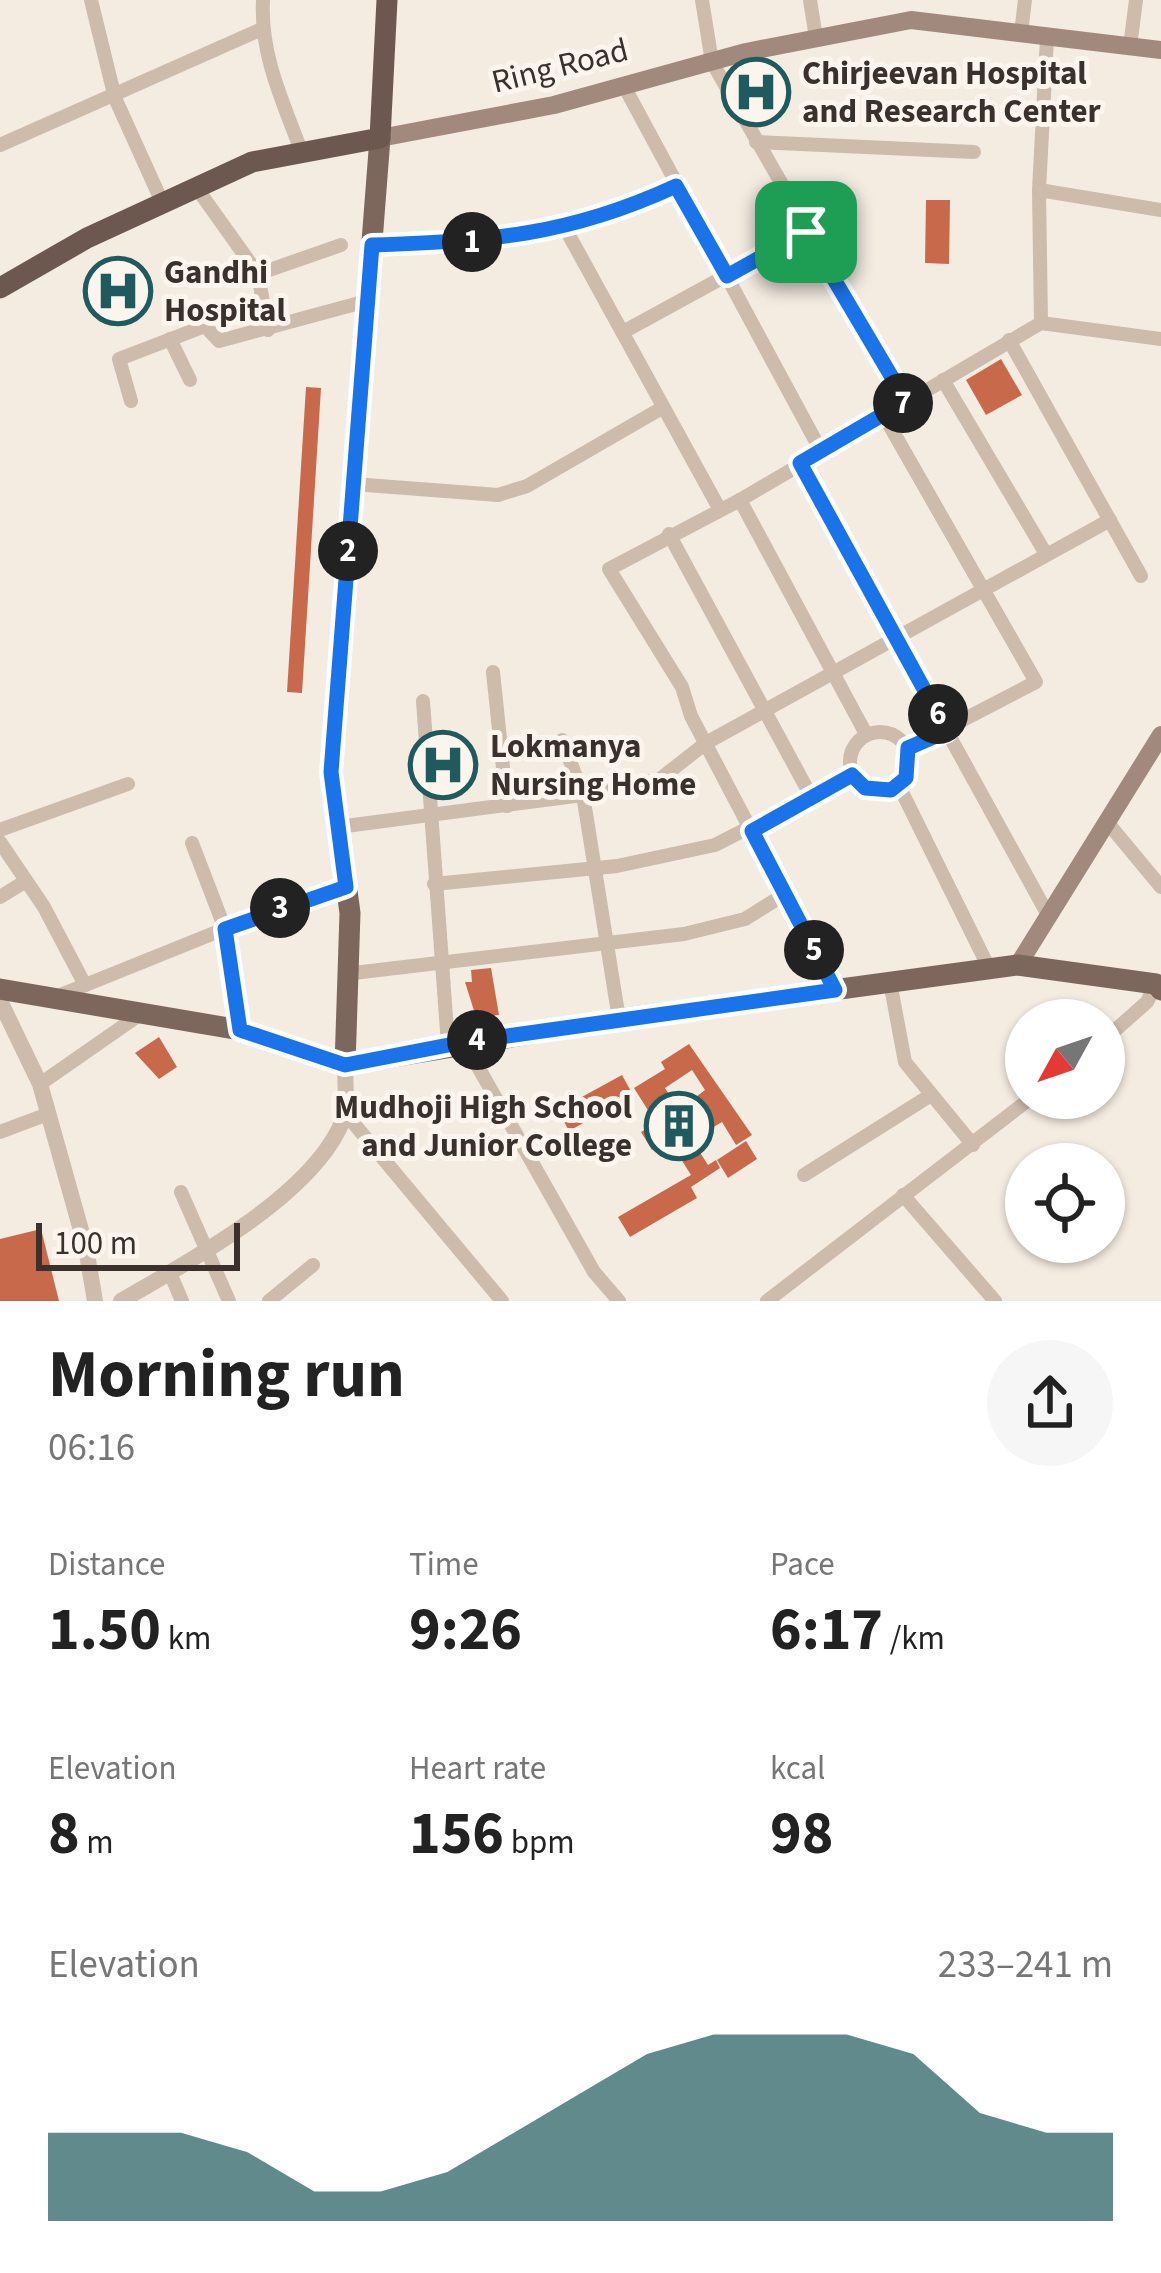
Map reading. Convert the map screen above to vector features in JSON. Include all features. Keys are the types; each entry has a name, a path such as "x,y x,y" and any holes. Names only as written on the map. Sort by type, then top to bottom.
{"highway":[{"path":"380,138 387,0"},
{"name":"Ring Road","path":"0,288 162,202 252,162 380,138"}],"main road":[{"name":"Ring Road","path":"380,138 554,105 912,10 1047,38 1161,50"},
{"path":"345,1065 346,887 331,772 380,138"},
{"path":"1018,965 1107,822 1155,761 1161,735"},
{"path":"0,989 240,1030 345,1065 619,1019 1018,965 1158,987"}],"street":[{"path":"91,0 115,98 162,202"},
{"path":"263,0 262,29 271,72 302,153"},
{"path":"702,0 712,62 906,401"},
{"path":"811,0 816,38"},
{"path":"1021,33 1025,0"},
{"path":"1130,46 1136,0"},
{"path":"0,146 262,29"},
{"path":"1042,323 1039,190 1047,38"},
{"path":"624,86 821,451"},
{"path":"756,142 974,152"},
{"path":"372,245 506,240 622,212 676,186"},
{"path":"196,187 258,274 268,330"},
{"path":"1039,190 1161,210"},
{"path":"565,228 719,508"},
{"path":"623,332 806,232"},
{"path":"258,274 341,245"},
{"path":"131,401 119,359 206,326 219,341 367,301"},
{"path":"835,990 706,743 682,687 609,568 740,500 1042,323 1161,339"},
{"path":"170,339 190,380"},
{"path":"1009,340 1141,576"},
{"path":"943,380 1046,554"},
{"path":"353,484 499,494 526,486 662,409"},
{"path":"883,414 1036,682 908,748"},
{"path":"800,463 1047,913"},
{"path":"740,500 866,734"},
{"path":"338,827 583,795 660,779 706,743 1110,520"},
{"path":"669,534 812,798"},
{"path":"493,672 507,806"},
{"path":"423,701 441,964 456,1044 594,1272 619,1301"},
{"path":"866,734 894,734 908,748 910,769 899,786 873,791 852,775 850,752 866,734"},
{"path":"562,740 583,795 619,1019"},
{"path":"434,884 597,868 715,845 752,831 852,775"},
{"path":"0,830 128,784"},
{"path":"899,786 990,970"},
{"path":"1107,822 1161,886"},
{"path":"0,842 85,985"},
{"path":"192,843 225,929 240,1030"},
{"path":"0,896 26,881"},
{"path":"53,998 346,887"},
{"path":"345,974 684,934 745,919 785,893"},
{"path":"890,982 904,1062 973,1145"},
{"path":"1125,1021 1158,987"},
{"path":"0,1001 40,1084 95,1301"},
{"path":"40,1084 142,1013"},
{"path":"122,1301 205,1250 289,1189 338,1133 346,1112 345,1065"},
{"path":"804,1175 932,1094"},
{"path":"346,1112 494,1297"},
{"path":"0,1132 48,1114"},
{"path":"767,1301 1005,1119"},
{"path":"181,1192 229,1301"},
{"path":"904,1195 995,1301"},
{"path":"269,1301 313,1265"},
{"path":"170,1273 182,1301"}],"building":[{"path":"778,76 788,108 762,116 760,109 753,111 739,87"},
{"path":"926,200 950,200 949,264 925,263"},
{"path":"110,265 137,307 122,316 95,274"},
{"path":"1001,359 1022,395 986,415 966,380"},
{"path":"306,387 321,388 302,693 287,692"},
{"path":"451,738 459,794 441,797 437,740"},
{"path":"491,968 499,1015 476,1017 465,982 472,982 471,970"},
{"path":"159,1037 177,1067 159,1079 135,1053"},
{"path":"689,1044 752,1135 736,1145 722,1122 692,1140 708,1165 716,1160 720,1168 691,1187 697,1198 630,1237 618,1217 691,1175 669,1140 652,1150 641,1132 656,1123 634,1088 665,1069 661,1062","holes":["692,1070 705,1090 679,1110 665,1088"]},
{"path":"622,1075 633,1095 569,1131 558,1110"},
{"path":"746,1141 757,1159 728,1178 717,1160"},
{"path":"41,1229 59,1301 0,1301 0,1239"}],"place":[{"name":"Chirjeevan Hospital and Research Center","path":"756,92"},
{"name":"Gandhi Hospital","path":"118,291"},
{"name":"Lokmanya Nursing Home","path":"443,765"},
{"name":"Mudhoji High School and Junior College","path":"679,1126"}],"route":[{"path":"676,186 727,276 806,232 906,401 800,463 947,731 908,748 910,769 899,786 873,791 852,775 752,831 835,990 464,1042 345,1065 240,1030 225,929 346,887 331,772 372,245 506,240 622,212 676,186"}]}
